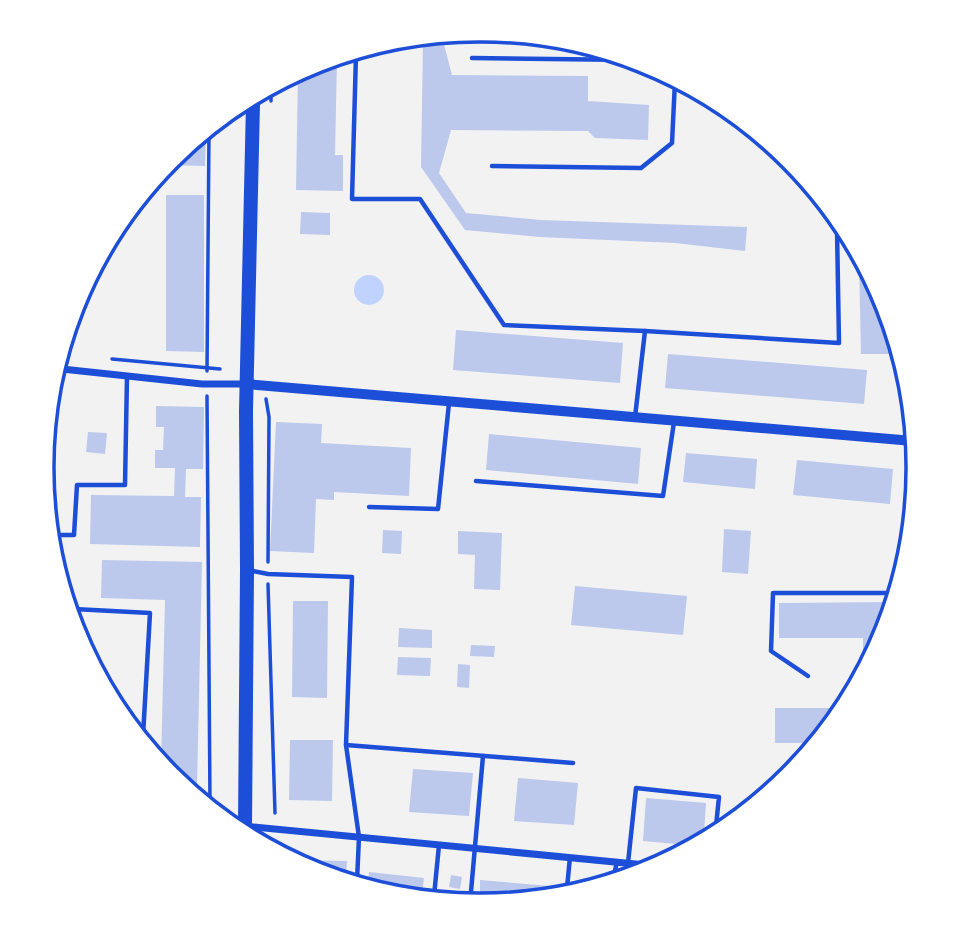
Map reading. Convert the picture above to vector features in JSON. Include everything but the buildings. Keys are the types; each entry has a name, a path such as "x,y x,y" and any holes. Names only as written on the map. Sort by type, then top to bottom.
{"main road":[{"path":"244,821 246,384 253,108"}],"street":[{"path":"66,369 207,384 246,384 905,441"},
{"path":"253,827 635,864"}],"lane":[{"path":"472,58 601,60"},
{"path":"356,61 352,199 420,199 504,325 839,343 837,236"},
{"path":"492,166 641,169 672,143 675,89"},
{"path":"635,417 645,331"},
{"path":"60,535 74,535 77,485 125,485 127,375"},
{"path":"369,506 438,509 449,402"},
{"path":"476,481 663,496 674,421"},
{"path":"247,570 268,574 352,577 346,745 359,837 357,875"},
{"path":"808,676 771,651 773,593 886,593"},
{"path":"79,609 150,613 143,729"},
{"path":"346,745 573,763"},
{"path":"471,893 483,756"},
{"path":"628,863 636,788 719,797 717,821"},
{"path":"435,890 439,844"},
{"path":"567,884 570,857"},
{"path":"615,871 617,861"}],"path":[{"path":"209,140 207,384 210,796"},
{"path":"104,358 207,368"},
{"path":"269,416 268,574 275,813"}],"water":[{"path":"369,275 375,276 383,284 383,296 375,304 369,305 363,304 355,296 354,290 355,284 363,276"}]}
